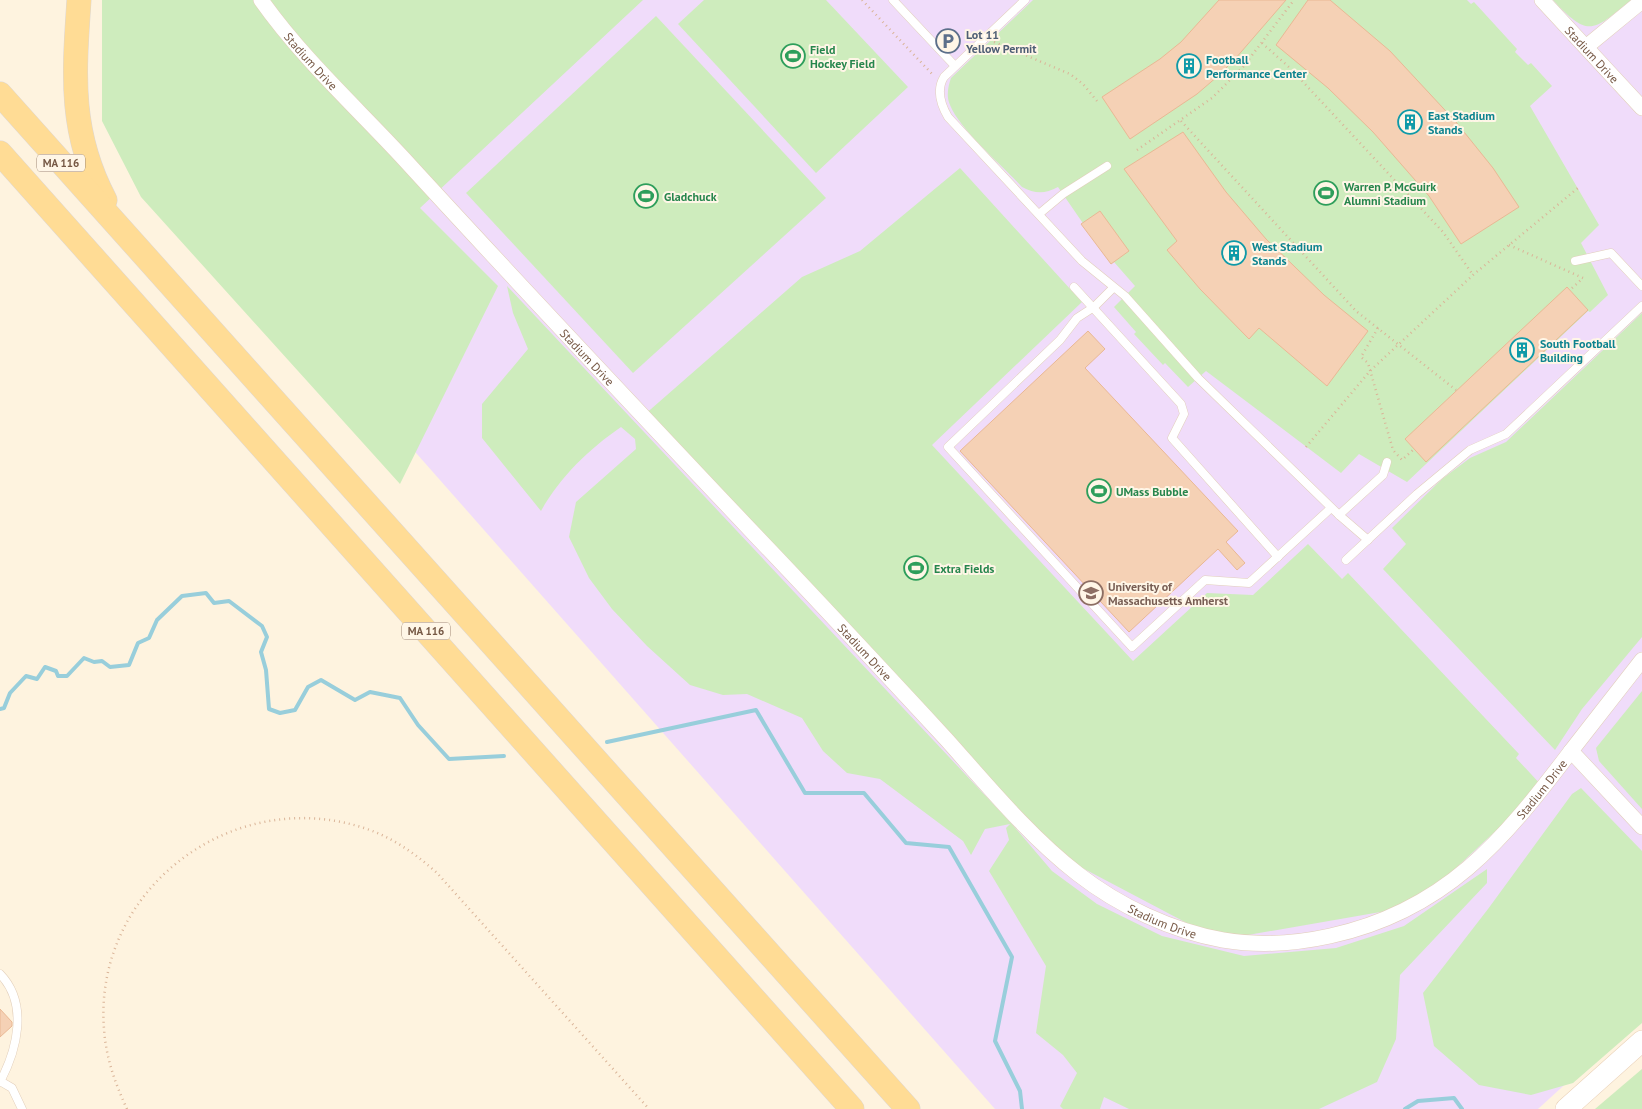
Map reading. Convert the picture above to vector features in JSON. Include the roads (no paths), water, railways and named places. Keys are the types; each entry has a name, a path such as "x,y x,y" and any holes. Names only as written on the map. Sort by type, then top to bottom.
{"main road":[{"path":"79,0 76,115 86,158 94,178 122,232"},
{"name":"MA 116","path":"0,94 908,1109"},
{"name":"MA 116","path":"0,154 852,1109"},
{"path":"1566,1109 1642,1041"}],"street":[{"name":"Stadium Drive","path":"261,0 291,38 487,250 1004,803 1066,864 1118,900 1177,928 1220,940 1268,944 1303,941 1360,928 1416,906 1471,867 1504,834 1642,660"},
{"name":"Stadium Drive","path":"1542,0 1642,108"},
{"path":"1586,47 1642,1"},
{"name":"Stadium Drive","path":"1571,751 1642,827"}],"lane":[{"path":"893,0 955,66"},
{"path":"1025,0 940,82 940,99 948,117 1082,261 1125,296 1198,378 1331,508 1368,540"},
{"path":"1039,214 1063,194 1107,166"},
{"path":"1574,261 1611,253 1642,286"},
{"path":"1074,287 1181,404 1184,414 1172,438 1278,557"},
{"path":"1113,288 1094,307 1077,318 1060,340 948,447 1132,647 1205,580 1249,584 1331,508"},
{"path":"1346,560 1417,494 1470,450 1506,434 1642,306"},
{"path":"1339,515 1383,474 1387,462"},
{"path":"0,974 13,992 18,1026 13,1053 0,1082 12,1088 22,1109"}],"waterway":[{"path":"0,709 4,708 10,693 26,676 37,679 45,667 56,671 58,676 67,676 84,658 94,662 102,661 110,667 129,665 138,643 149,638 157,620 182,596 206,593 214,603 229,601 262,626 267,637 261,652 266,670 269,709 280,713 295,710 308,687 321,680 355,700 370,692 400,698 418,725 449,759 504,756"},
{"path":"607,742 756,710 805,793 864,793 906,843 949,847 1012,957 995,1041 1020,1091 1022,1109"},
{"path":"1405,1109 1418,1101 1454,1098 1462,1109"}],"place":[{"name":"Lot 11 Yellow Permit","path":"948,41"},
{"name":"Field Hockey Field","path":"793,56"},
{"name":"Football Performance Center","path":"1189,66"},
{"name":"East Stadium Stands","path":"1410,122"},
{"name":"Warren P. McGuirk Alumni Stadium","path":"1326,193"},
{"name":"Gladchuck","path":"646,196"},
{"name":"West Stadium Stands","path":"1234,253"},
{"name":"South Football Building","path":"1522,350"},
{"name":"UMass Bubble","path":"1099,491"},
{"name":"Extra Fields","path":"916,568"},
{"name":"University of Massachusetts Amherst","path":"1091,593"}]}
